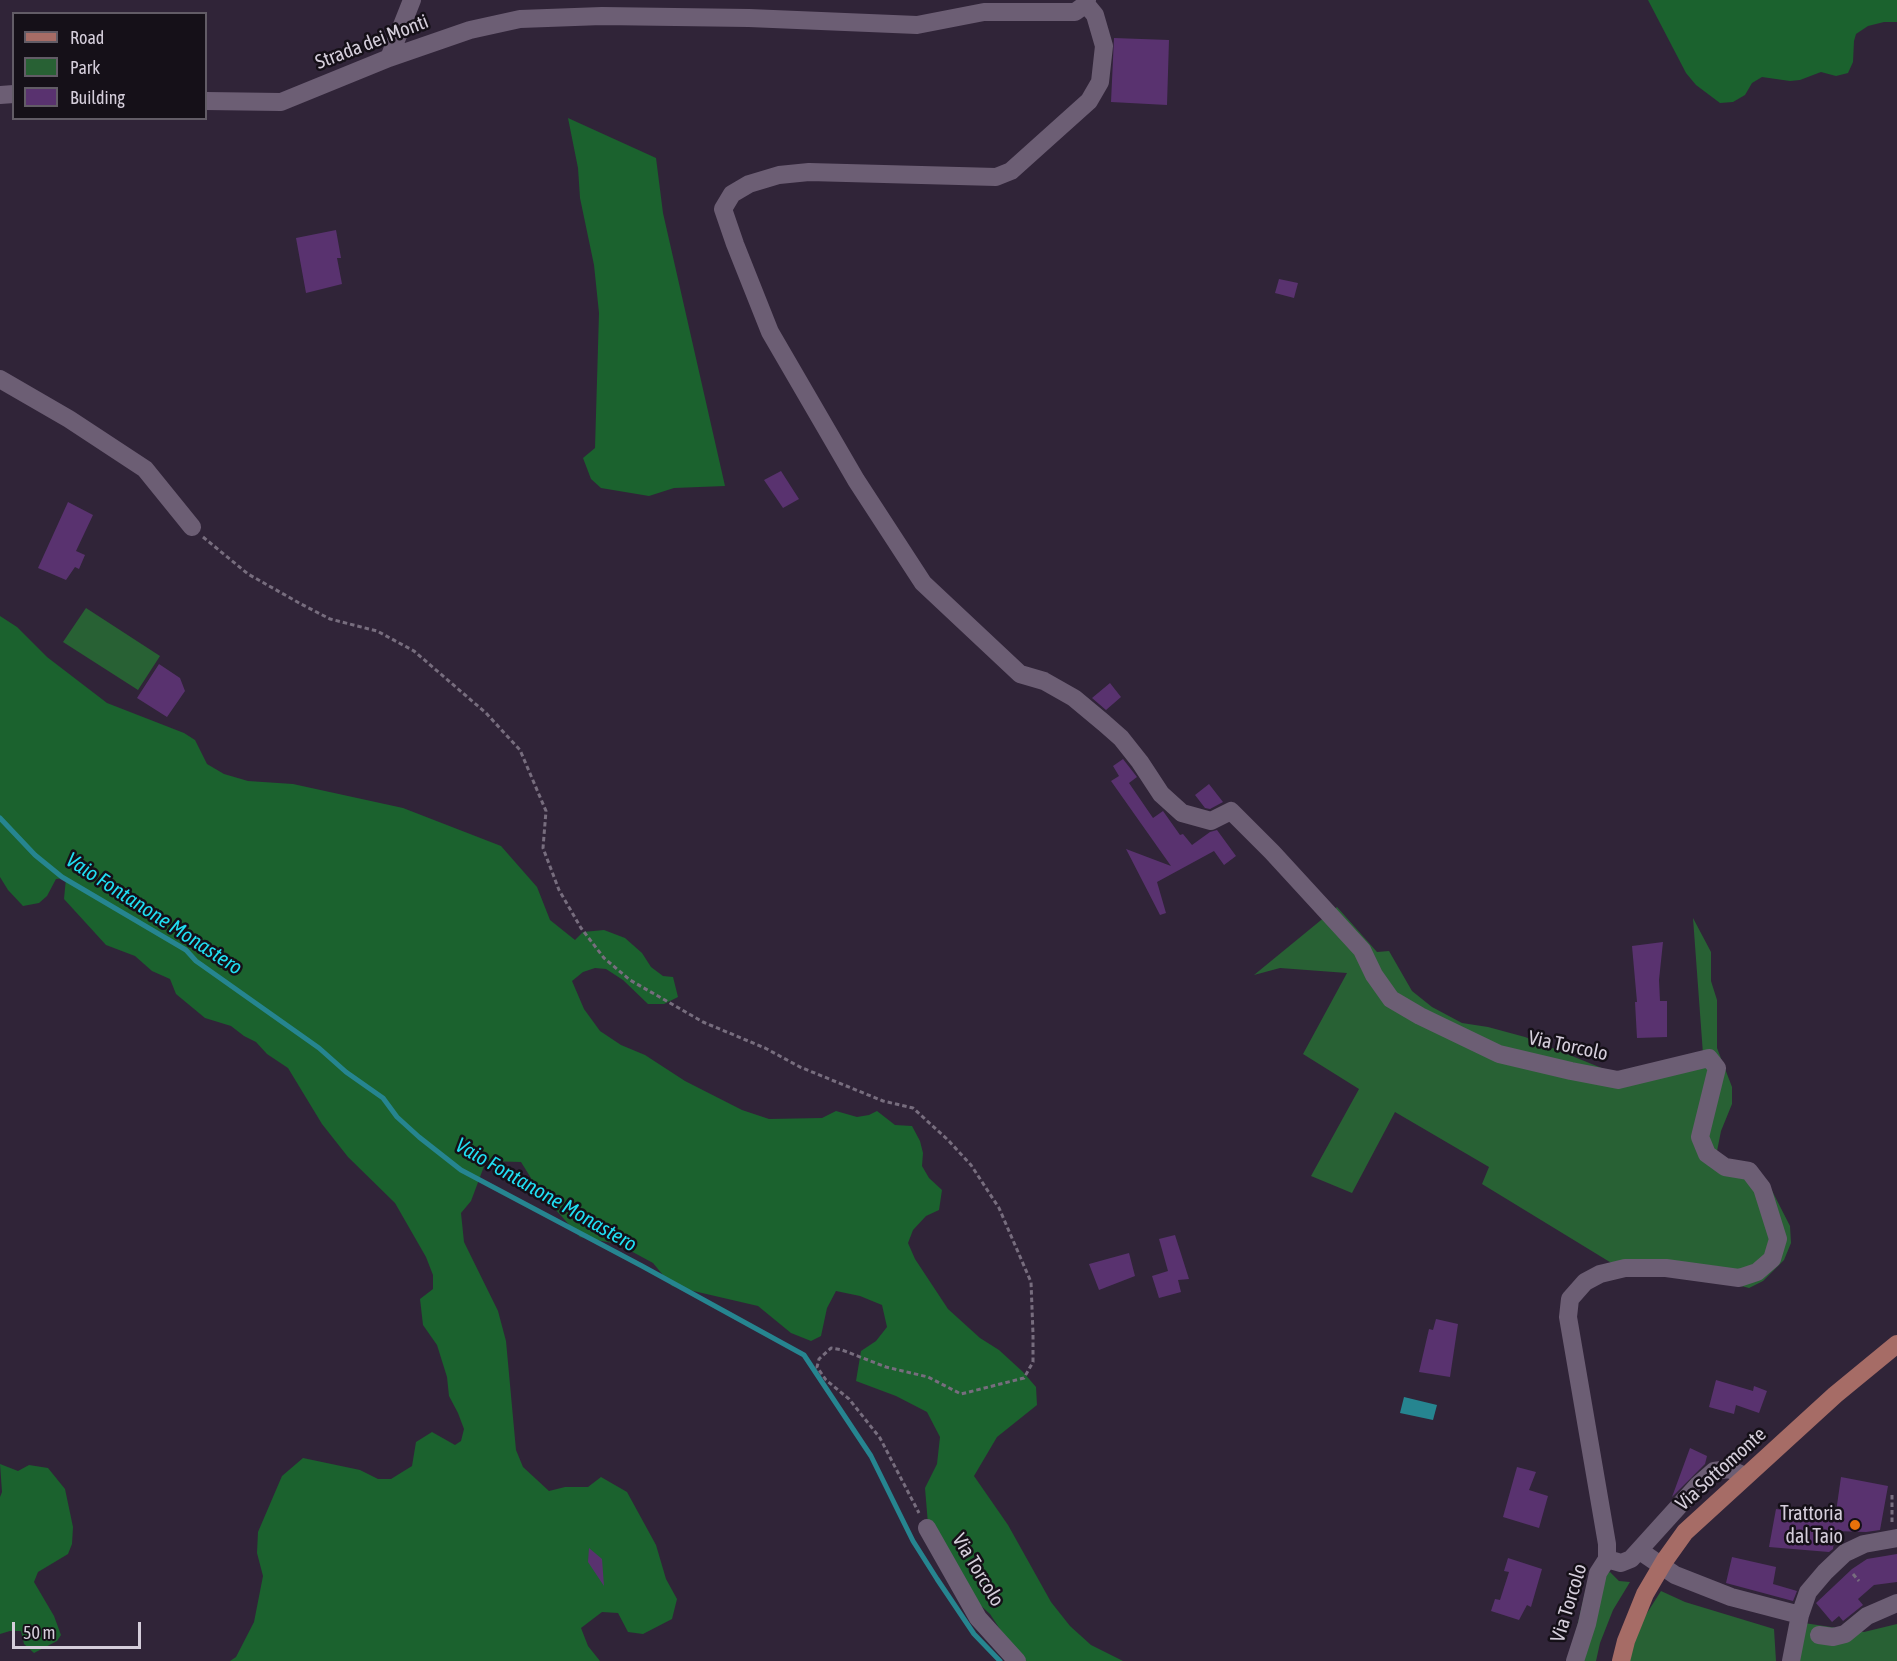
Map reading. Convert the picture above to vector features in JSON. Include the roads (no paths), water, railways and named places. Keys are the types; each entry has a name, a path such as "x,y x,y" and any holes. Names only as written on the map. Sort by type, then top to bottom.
{"main road":[{"name":"Via Sottomonte","path":"1621,1661 1626,1641 1645,1594 1685,1532 1835,1395 1897,1344"}],"street":[{"path":"389,58 412,0"},
{"name":"Strada dei Monti","path":"207,101 281,102 389,58 470,30 520,19 602,16 749,18 917,25 984,12 1074,12 1087,2"},
{"name":"Via Torcolo","path":"1087,2 1095,15 1104,46 1100,82 1089,101 1011,171 996,177 809,172 779,175 748,184 732,194 723,209 770,332 856,480 923,583 1020,674 1044,681 1074,698 1104,723 1140,762 1161,794 1182,813 1211,821 1231,811 1362,950 1374,975 1391,999 1420,1016 1499,1054 1583,1074 1618,1080 1709,1058 1717,1068 1701,1137 1707,1154 1725,1167 1749,1171 1762,1188 1778,1239 1772,1259 1757,1272 1739,1278 1666,1268 1625,1268 1600,1274 1585,1282 1570,1299 1568,1317 1607,1544 1607,1559 1598,1574 1587,1624 1575,1661"},
{"path":"0,379 69,419 145,469 192,527"},
{"name":"Via Torcolo","path":"1607,1559 1621,1563 1631,1559 1698,1485 1714,1471 1729,1469 1745,1476"},
{"name":"Via Torcolo","path":"927,1528 978,1618 1017,1661"},
{"path":"1791,1661 1800,1615 1808,1592 1824,1572 1845,1553 1864,1544 1894,1538"},
{"path":"1640,1551 1675,1575 1731,1597 1800,1615"},
{"path":"1819,1635 1833,1637 1845,1634 1867,1616 1897,1603"}],"water":[{"path":"1404,1397 1437,1405 1433,1420 1400,1413"}],"waterway":[{"name":"Vaio Fontanone Monastero","path":"0,818 35,855 62,877 186,950 196,961 319,1048 346,1072 383,1098 397,1117 461,1170 804,1355 871,1456 913,1541 937,1579 974,1634 1000,1661"}],"place":[{"name":"Trattoria dal Taio","path":"1855,1525"}]}
